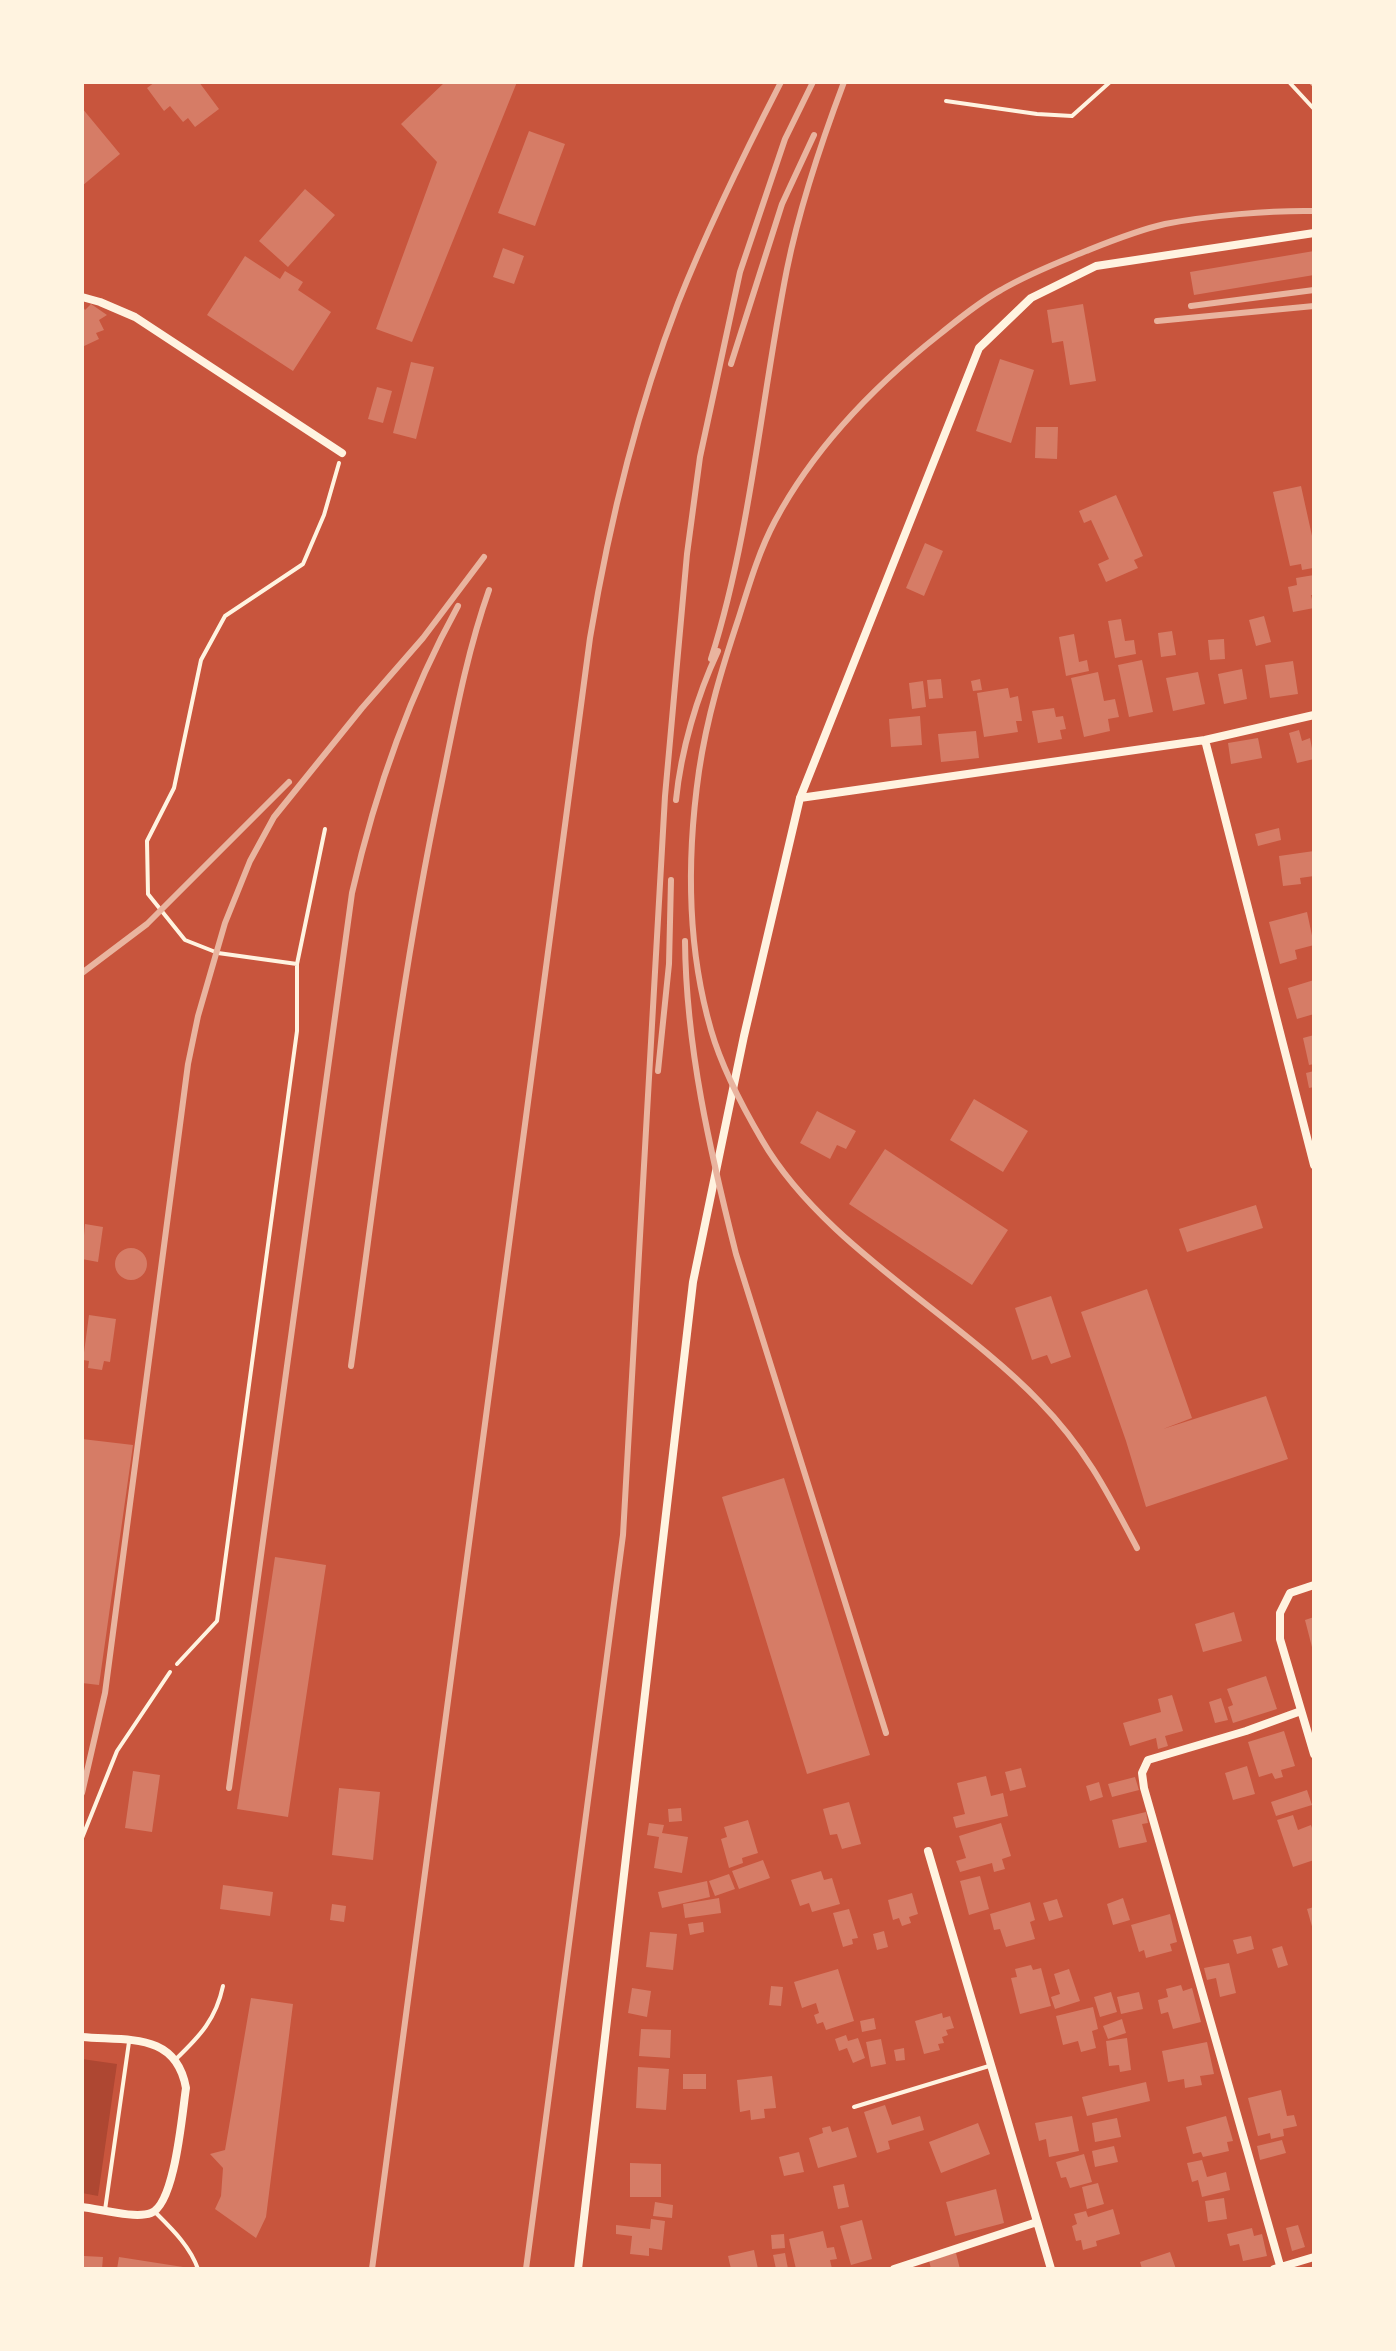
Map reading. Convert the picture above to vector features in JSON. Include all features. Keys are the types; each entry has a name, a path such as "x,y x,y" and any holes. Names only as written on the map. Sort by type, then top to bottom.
{"street":[{"path":"578,2269 693,1282 744,1036 800,798 979,348 1031,298 1096,266 1314,233"},
{"path":"82,297 135,317 342,453"},
{"path":"800,798 1205,740 1314,715"},
{"path":"1205,740 1314,1165"},
{"path":"1314,1585 1290,1593 1280,1613 1280,1639 1314,1754"},
{"path":"1301,1711 1148,1760 1142,1773 1279,2268 1314,2257"},
{"path":"928,1851 1051,2269"},
{"path":"82,2037 148,2044 166,2050 176,2059 183,2072 186,2088 170,2188 155,2212 142,2216 82,2207"},
{"path":"894,2269 1037,2222"}],"lane":[{"path":"82,1838 117,1751 170,1672"},
{"path":"176,2059 205,2032 218,2008 223,1986"},
{"path":"105,2210 129,2042"},
{"path":"854,2107 990,2066"},
{"path":"155,2212 179,2237 198,2269"}],"path":[{"path":"946,101 1072,116 1110,82"},
{"path":"1289,82 1314,109"},
{"path":"297,964 218,953 185,940 148,894 147,841 174,788 201,660 225,616 303,564 324,515 342,453"},
{"path":"170,1672 217,1621 297,1031 297,964 325,829"}],"shaded area":[{"path":"82,2059 117,2064 98,2196 82,2193"}],"building":[{"path":"155,82 199,82 219,109 195,127 188,118 183,122 170,106 164,111 147,88"},
{"path":"445,82 517,82 412,342 376,329 437,162 401,124"},
{"path":"82,108 120,154 82,186"},
{"path":"529,131 565,144 535,226 498,213"},
{"path":"305,189 335,215 288,267 259,241"},
{"path":"503,248 524,256 514,284 493,277"},
{"path":"1314,251 1314,275 1194,295 1190,272"},
{"path":"245,256 280,279 285,271 303,282 298,290 331,312 293,371 207,315"},
{"path":"91,304 107,315 99,320 104,330 96,333 99,339 82,347 82,305 85,310"},
{"path":"1083,304 1096,381 1070,385 1063,341 1052,343 1047,310"},
{"path":"1000,359 1034,370 1011,443 976,431"},
{"path":"411,362 434,367 416,439 393,433"},
{"path":"377,387 392,391 383,423 368,419"},
{"path":"1036,427 1058,427 1057,459 1035,458"},
{"path":"1301,486 1314,545 1313,568 1302,570 1301,564 1290,566 1273,492"},
{"path":"1116,495 1143,556 1134,560 1138,568 1106,582 1098,564 1109,559 1091,520 1084,523 1079,511"},
{"path":"925,543 943,551 924,596 906,588"},
{"path":"1314,575 1314,595 1311,595 1314,608 1293,612 1288,587 1297,585 1296,578"},
{"path":"1264,616 1271,642 1256,646 1249,620"},
{"path":"1121,619 1125,641 1134,640 1136,654 1115,658 1108,621"},
{"path":"1172,631 1176,655 1161,657 1158,633"},
{"path":"1074,634 1079,662 1087,660 1089,671 1066,676 1059,637"},
{"path":"1224,639 1225,659 1210,660 1208,640"},
{"path":"1142,660 1153,712 1129,717 1118,665"},
{"path":"1293,661 1298,694 1270,698 1265,665"},
{"path":"1242,669 1247,699 1224,704 1218,674"},
{"path":"1098,672 1104,701 1115,699 1119,717 1108,719 1110,731 1084,737 1071,678"},
{"path":"1198,672 1205,704 1173,711 1166,678"},
{"path":"941,679 943,698 929,699 927,680"},
{"path":"980,679 982,690 973,691 971,681"},
{"path":"923,681 926,707 912,709 909,683"},
{"path":"1008,688 1010,698 1018,696 1022,721 1016,721 1018,732 984,737 977,693"},
{"path":"1054,708 1056,717 1063,716 1066,729 1060,730 1062,739 1038,743 1032,711"},
{"path":"920,716 922,745 891,747 889,719"},
{"path":"1299,730 1302,741 1310,738 1314,759 1297,763 1289,733"},
{"path":"976,731 979,758 941,762 938,734"},
{"path":"1258,738 1262,758 1231,764 1228,743"},
{"path":"1279,828 1281,840 1258,846 1255,834"},
{"path":"1314,851 1314,876 1300,878 1301,884 1283,886 1279,856"},
{"path":"1307,912 1314,945 1295,950 1297,959 1280,964 1269,922"},
{"path":"1314,980 1314,1014 1297,1019 1288,988"},
{"path":"1314,1035 1314,1064 1309,1065 1303,1038"},
{"path":"1314,1071 1314,1087 1309,1088 1306,1073"},
{"path":"974,1099 1028,1131 1003,1172 950,1140"},
{"path":"817,1111 856,1131 846,1149 837,1145 830,1159 800,1143"},
{"path":"885,1149 1008,1230 972,1285 849,1204"},
{"path":"1256,1205 1263,1228 1187,1252 1179,1229"},
{"path":"85,1224 103,1227 98,1262 82,1259"},
{"path":"131,1248 142,1253 147,1264 142,1275 131,1280 120,1275 115,1264 120,1253"},
{"path":"1147,1289 1192,1418 1163,1429 1266,1396 1288,1459 1146,1507 1081,1312"},
{"path":"1051,1296 1071,1357 1051,1364 1047,1355 1032,1360 1015,1308"},
{"path":"89,1315 116,1319 110,1362 104,1361 102,1370 88,1368 89,1361 83,1360"},
{"path":"82,1439 133,1445 99,1685 82,1683"},
{"path":"784,1478 870,1755 807,1774 722,1497"},
{"path":"275,1557 326,1565 288,1817 237,1809"},
{"path":"1234,1612 1242,1641 1203,1652 1195,1624"},
{"path":"1314,1617 1314,1651 1313,1651 1305,1620"},
{"path":"1266,1676 1277,1709 1233,1723 1228,1707 1233,1705 1227,1689"},
{"path":"1172,1695 1183,1731 1165,1736 1168,1746 1158,1749 1156,1738 1130,1746 1123,1723 1161,1712 1158,1699"},
{"path":"1221,1698 1228,1720 1215,1723 1209,1702"},
{"path":"1284,1731 1295,1766 1281,1770 1283,1777 1275,1779 1272,1773 1259,1777 1248,1742"},
{"path":"1247,1766 1255,1794 1233,1800 1225,1773"},
{"path":"1021,1768 1026,1787 1010,1791 1005,1772"},
{"path":"133,1771 160,1775 152,1832 125,1828"},
{"path":"986,1776 991,1796 1003,1793 1008,1816 956,1828 953,1817 965,1814 957,1783"},
{"path":"1135,1777 1139,1790 1112,1797 1108,1784"},
{"path":"1099,1782 1103,1797 1090,1801 1086,1786"},
{"path":"339,1788 380,1792 373,1860 332,1855"},
{"path":"1307,1790 1312,1805 1276,1816 1271,1802"},
{"path":"849,1802 861,1844 842,1849 837,1834 830,1835 823,1809"},
{"path":"681,1808 682,1821 669,1822 668,1809"},
{"path":"1146,1812 1148,1823 1142,1824 1147,1842 1119,1848 1112,1820"},
{"path":"1293,1815 1298,1830 1311,1825 1314,1860 1293,1867 1277,1820"},
{"path":"748,1820 758,1853 742,1858 743,1863 729,1868 721,1839 727,1837 724,1827"},
{"path":"649,1823 664,1825 662,1833 688,1837 682,1873 654,1868 659,1837 647,1835"},
{"path":"1001,1823 1011,1856 1002,1859 1005,1869 994,1872 992,1863 960,1872 956,1861 966,1858 959,1836"},
{"path":"763,1860 770,1878 739,1889 732,1871"},
{"path":"821,1871 824,1880 832,1878 840,1904 812,1912 809,1903 800,1906 791,1880"},
{"path":"729,1874 735,1889 715,1896 709,1881"},
{"path":"980,1876 989,1909 969,1915 960,1881"},
{"path":"707,1881 710,1897 662,1908 658,1892"},
{"path":"223,1885 273,1892 270,1916 220,1909"},
{"path":"912,1893 918,1914 909,1917 911,1923 902,1926 899,1918 893,1920 888,1900"},
{"path":"719,1898 721,1913 685,1918 683,1904"},
{"path":"1123,1898 1130,1920 1113,1925 1107,1904"},
{"path":"1057,1899 1063,1917 1049,1921 1043,1903"},
{"path":"1030,1902 1035,1920 1030,1922 1035,1939 1006,1947 1000,1929 994,1930 990,1914"},
{"path":"332,1904 346,1906 344,1922 330,1920"},
{"path":"1314,1907 1314,1930 1313,1930 1307,1909"},
{"path":"849,1909 858,1938 852,1939 853,1944 843,1947 833,1913"},
{"path":"1170,1914 1177,1942 1170,1944 1172,1951 1146,1958 1144,1950 1139,1952 1131,1925"},
{"path":"703,1922 704,1932 690,1935 688,1924"},
{"path":"884,1931 888,1947 877,1950 873,1934"},
{"path":"650,1932 677,1934 673,1970 646,1967"},
{"path":"1251,1936 1254,1949 1237,1954 1233,1940"},
{"path":"1282,1946 1288,1965 1278,1968 1272,1949"},
{"path":"1229,1963 1236,1993 1220,1997 1216,1978 1207,1980 1204,1968"},
{"path":"1031,1965 1033,1970 1041,1968 1051,2006 1020,2014 1011,1978 1017,1977 1015,1969"},
{"path":"838,1969 854,2021 826,2030 823,2022 817,2024 814,2015 819,2013 816,2003 802,2008 794,1982"},
{"path":"1069,1969 1080,2001 1055,2009 1051,1997 1060,1994 1054,1974"},
{"path":"1181,1985 1183,1991 1192,1988 1201,2022 1173,2029 1168,2012 1161,2014 1158,2000 1168,1997 1166,1989"},
{"path":"771,1986 783,1987 781,2006 769,2005"},
{"path":"632,1988 651,1991 647,2017 628,2013"},
{"path":"1111,1992 1117,2012 1100,2017 1094,1997"},
{"path":"1139,1992 1143,2009 1121,2014 1117,1997"},
{"path":"251,1998 293,2004 266,2217 256,2238 215,2209 221,2196 223,2168 210,2154 225,2150"},
{"path":"1093,2007 1098,2029 1092,2031 1096,2048 1081,2052 1078,2041 1063,2045 1056,2016"},
{"path":"942,2013 943,2018 950,2016 954,2028 946,2030 948,2035 942,2037 944,2043 938,2044 940,2050 924,2054 915,2021"},
{"path":"874,2018 876,2029 862,2032 860,2021"},
{"path":"1122,2019 1126,2033 1108,2039 1103,2026"},
{"path":"641,2029 671,2030 670,2058 639,2056"},
{"path":"846,2035 848,2041 858,2038 865,2058 853,2063 847,2048 839,2051 835,2039"},
{"path":"1127,2038 1131,2070 1120,2072 1119,2065 1109,2066 1106,2041"},
{"path":"881,2039 886,2064 871,2067 866,2042"},
{"path":"1207,2042 1214,2074 1200,2076 1202,2085 1185,2088 1184,2079 1168,2082 1162,2051"},
{"path":"904,2048 905,2060 896,2061 894,2050"},
{"path":"638,2067 669,2069 666,2110 636,2108"},
{"path":"683,2074 706,2074 706,2089 683,2089"},
{"path":"772,2076 776,2108 764,2109 765,2118 751,2120 750,2110 740,2112 737,2080"},
{"path":"1146,2082 1150,2101 1087,2116 1082,2097"},
{"path":"1281,2090 1287,2116 1294,2115 1297,2126 1283,2129 1284,2136 1271,2139 1270,2133 1258,2136 1248,2098"},
{"path":"885,2105 892,2125 920,2116 924,2130 888,2141 890,2149 877,2153 864,2112"},
{"path":"1072,2116 1079,2151 1049,2157 1046,2139 1039,2141 1035,2123"},
{"path":"1226,2116 1233,2141 1227,2142 1229,2151 1203,2157 1201,2152 1193,2154 1186,2127"},
{"path":"1117,2118 1121,2137 1095,2142 1092,2123"},
{"path":"978,2123 990,2154 941,2173 929,2142"},
{"path":"830,2126 832,2132 848,2127 857,2157 818,2168 809,2138 823,2133 822,2128"},
{"path":"1282,2140 1286,2153 1260,2160 1257,2146"},
{"path":"1114,2146 1118,2162 1095,2167 1092,2151"},
{"path":"799,2152 804,2172 784,2176 779,2157"},
{"path":"1084,2154 1092,2182 1070,2188 1066,2177 1061,2178 1056,2162"},
{"path":"1202,2160 1207,2177 1226,2172 1230,2190 1202,2197 1198,2180 1192,2182 1187,2163"},
{"path":"630,2163 661,2164 661,2197 630,2197"},
{"path":"1098,2183 1104,2204 1087,2209 1082,2187"},
{"path":"844,2184 849,2207 838,2209 833,2186"},
{"path":"996,2189 1004,2223 955,2236 946,2202"},
{"path":"1224,2198 1227,2219 1208,2222 1205,2201"},
{"path":"655,2202 673,2205 672,2218 653,2216"},
{"path":"1113,2209 1120,2234 1096,2241 1097,2246 1083,2250 1081,2240 1076,2241 1072,2226 1077,2224 1074,2214 1086,2211 1088,2217"},
{"path":"651,2219 665,2221 662,2250 649,2248 649,2256 630,2254 632,2236 616,2234 616,2225 650,2229"},
{"path":"862,2220 872,2259 851,2265 840,2226"},
{"path":"1298,2225 1305,2247 1292,2251 1286,2228"},
{"path":"1252,2228 1254,2236 1262,2234 1267,2256 1243,2261 1239,2244 1230,2246 1227,2234"},
{"path":"823,2231 827,2248 834,2247 837,2259 830,2260 832,2269 796,2269 789,2239"},
{"path":"784,2234 785,2248 772,2249 771,2235"},
{"path":"754,2250 758,2269 731,2269 728,2256"},
{"path":"1170,2252 1176,2269 1142,2269 1140,2262"},
{"path":"785,2253 788,2269 776,2269 773,2255"},
{"path":"956,2253 960,2269 931,2269 929,2260"},
{"path":"84,2256 103,2257 102,2269 83,2269"},
{"path":"119,2257 183,2267 183,2269 117,2269"}],"railway":[{"path":"372,2269 598,595 615,510 663,343 714,219 781,82"},
{"path":"526,2269 623,1535 665,796 687,554 700,457 740,272 785,139 813,82"},
{"path":"711,659 746,515 792,245 812,174 844,82"},
{"path":"731,364 782,204 814,135"},
{"path":"1137,1548 1094,1471 1055,1418 1005,1369 854,1245 819,1212 788,1178 762,1140 733,1086 716,1044 697,966 691,868 699,771 721,674 769,532 808,467 848,419 892,375 955,322 993,295 1032,274 1105,243 1181,221 1314,211"},
{"path":"1191,306 1314,290"},
{"path":"1157,321 1314,306"},
{"path":"82,1793 105,1693 188,1064 198,1016 225,923 250,861 274,817 423,638 484,557"},
{"path":"351,1366 413,934 461,689 489,590"},
{"path":"229,1788 352,893 371,818 395,746 424,675 458,606"},
{"path":"676,800 691,724 718,651"},
{"path":"82,973 147,924 289,782"},
{"path":"658,1071 669,964 671,880"},
{"path":"685,941 695,1059 717,1177 736,1254 886,1733"}]}
